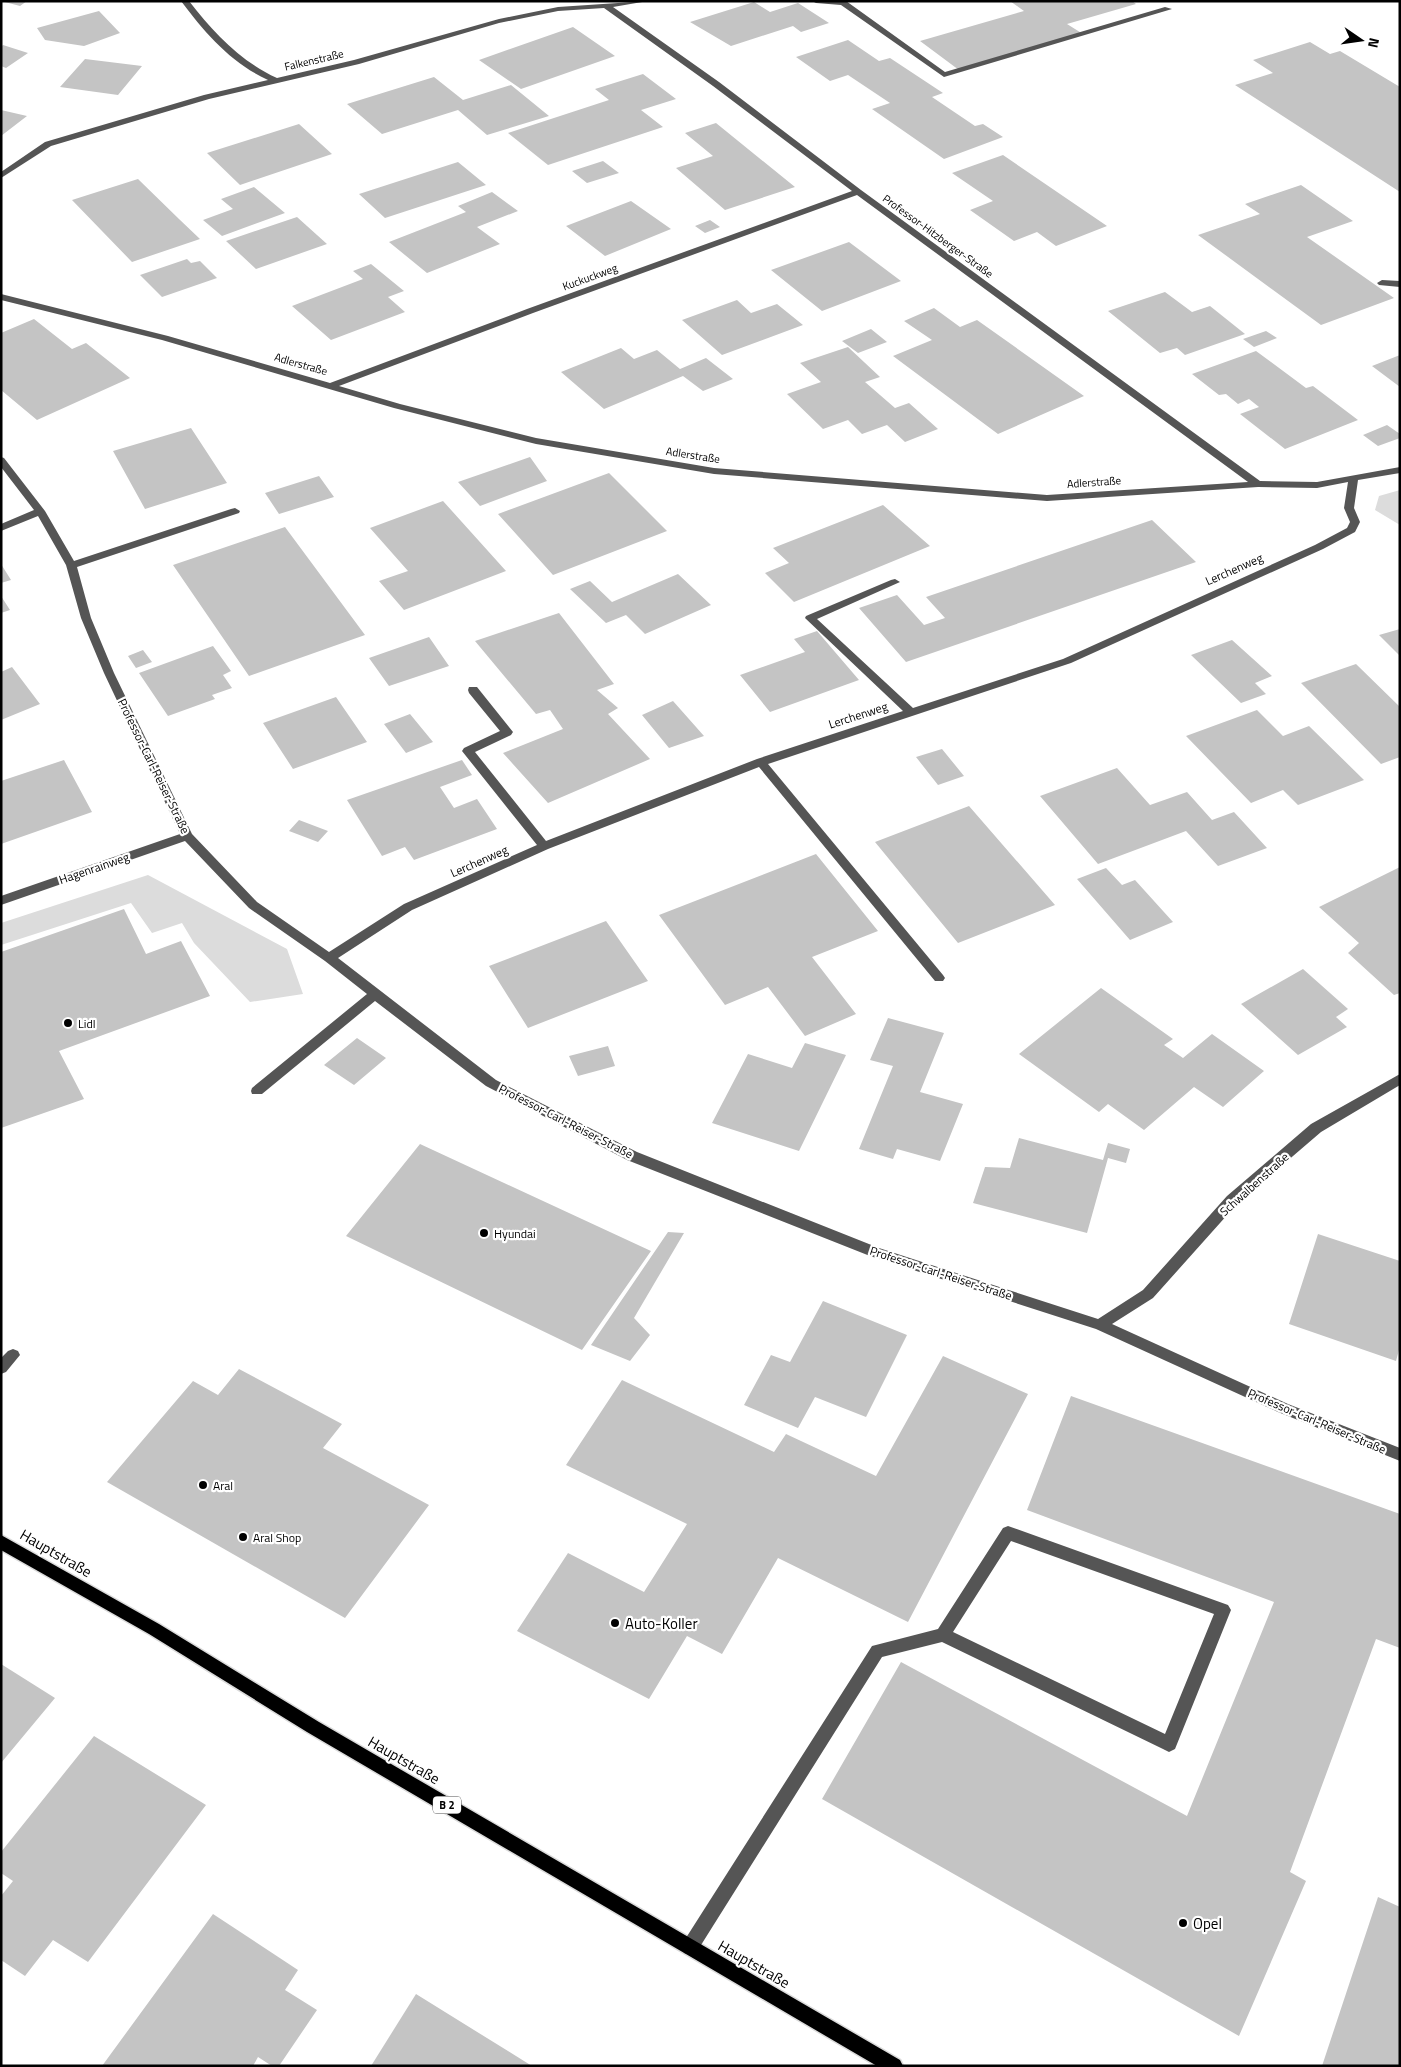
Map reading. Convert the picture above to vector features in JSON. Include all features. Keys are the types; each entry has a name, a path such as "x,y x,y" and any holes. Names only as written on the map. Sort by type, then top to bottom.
{"main road":[{"name":"Hauptstraße","path":"1,1542 154,1629 313,1727 894,2066"}],"street":[{"path":"185,1 214,38 256,73 276,81"},
{"name":"Falkenstraße","path":"3,174 48,144 207,97 356,62 452,33 558,9 644,1"},
{"path":"816,1 843,3 944,75 1168,9"},
{"name":"Professor-Hitzberger-Straße","path":"606,6 716,84 858,192 1258,484"},
{"name":"Kuckuckweg","path":"331,386 530,311 858,192"},
{"path":"1382,283 1400,284"},
{"name":"Adlerstraße","path":"1,297 165,338 397,406 536,441 714,471 1047,498 1258,484 1317,485 1400,470"},
{"name":"Professor-Carl-Reiser-Straße","path":"1,460 40,511 71,564 86,618 109,673 187,836 253,905 329,958 491,1083 632,1156 875,1252 1100,1325 1283,1408 1400,1455"},
{"name":"Lerchenweg","path":"329,958 408,907 544,846 761,762 1067,661 1319,547 1351,530 1355,522 1349,508 1354,478"},
{"path":"1,528 40,511"},
{"path":"71,564 235,511"},
{"path":"895,582 810,618 911,712"},
{"path":"473,690 507,732 468,751 544,846"},
{"path":"761,762 939,978"},
{"name":"Hagenrainweg","path":"1,901 187,836"},
{"path":"257,1091 375,994"},
{"name":"Schwalbenstraße","path":"1100,1325 1148,1294 1232,1200 1316,1128 1400,1079"},
{"path":"1,1368 14,1355"},
{"path":"690,1947 877,1651 943,1636 1169,1744 1223,1610 1008,1533 943,1636"}],"shaded area":[{"path":"1400,490 1400,525 1375,510 1379,496"},
{"path":"148,875 287,949 303,994 250,1002 194,943 182,923 152,933 131,903 1,945 1,923"}],"building":[{"path":"1,1 27,1 20,6"},
{"path":"1010,1 1132,1 1136,4 1067,24 1083,34 959,70 920,41 1024,11"},
{"path":"754,2 770,12 798,3 829,23 801,32 793,26 731,46 690,22"},
{"path":"99,11 120,33 84,46 45,40 37,28"},
{"path":"573,27 615,56 521,89 479,60"},
{"path":"848,40 879,61 890,58 943,93 932,97 975,126 983,124 1003,137 944,159 872,109 890,103 848,75 830,81 796,57"},
{"path":"1310,42 1330,54 1340,51 1400,87 1400,192 1235,85 1273,73 1253,60"},
{"path":"3,45 28,53 6,68 1,66 1,47"},
{"path":"85,59 142,66 118,95 60,87"},
{"path":"643,74 676,99 641,110 663,127 548,165 508,133 609,100 595,89"},
{"path":"434,77 463,100 511,85 549,116 487,135 458,110 382,134 347,104"},
{"path":"1,110 27,116 1,136"},
{"path":"716,123 795,187 725,210 676,168 713,156 685,133"},
{"path":"299,124 332,154 240,185 207,153"},
{"path":"1003,155 1107,226 1056,246 1037,232 1014,241 970,210 993,201 952,173"},
{"path":"603,161 619,173 587,183 572,171"},
{"path":"458,162 486,185 385,218 359,194"},
{"path":"138,179 200,239 132,262 72,200"},
{"path":"1301,185 1353,221 1307,237 1394,298 1321,325 1198,235 1260,214 1245,204"},
{"path":"254,187 285,213 222,236 203,220 233,209 221,199"},
{"path":"492,192 518,211 477,227 500,244 427,273 389,242 466,212 458,206"},
{"path":"631,201 671,229 605,256 566,226"},
{"path":"297,217 327,244 256,269 226,241"},
{"path":"710,220 720,227 705,233 695,226"},
{"path":"849,242 901,281 822,311 771,270"},
{"path":"187,259 191,263 200,261 217,278 162,297 140,275"},
{"path":"371,264 404,291 388,297 405,312 331,340 292,306 363,279 353,271"},
{"path":"1165,292 1192,312 1210,306 1245,334 1185,355 1177,348 1160,353 1108,311"},
{"path":"737,300 751,313 777,304 803,325 722,355 682,320"},
{"path":"934,308 960,327 977,320 1084,396 998,434 893,356 932,340 904,321"},
{"path":"34,319 72,349 86,343 130,378 37,420 1,390 1,333"},
{"path":"871,329 887,342 858,353 842,341"},
{"path":"1266,331 1277,338 1254,347 1243,339"},
{"path":"848,347 880,377 865,382 895,408 909,403 938,429 905,442 887,425 862,434 848,420 823,429 787,394 821,382 800,363"},
{"path":"621,348 634,359 657,350 680,369 706,358 733,379 703,391 683,376 604,409 561,372"},
{"path":"1256,351 1306,388 1313,386 1358,420 1285,449 1240,414 1259,407 1249,399 1238,404 1226,394 1219,395 1192,374"},
{"path":"1400,355 1400,387 1372,366"},
{"path":"1387,425 1400,434 1400,438 1378,446 1363,435"},
{"path":"191,428 227,483 145,509 113,451"},
{"path":"530,457 547,481 480,506 458,482"},
{"path":"609,473 667,531 553,575 498,514"},
{"path":"319,476 334,497 279,514 265,493"},
{"path":"443,501 506,571 404,610 379,581 408,571 370,528"},
{"path":"883,505 930,546 794,602 765,573 789,563 773,548"},
{"path":"1152,520 1196,562 906,662 859,608 897,595 924,625 945,618 926,597"},
{"path":"285,527 365,635 249,676 173,565"},
{"path":"1,564 11,580 1,583"},
{"path":"678,574 711,605 645,634 626,615 606,623 570,589 590,581 612,602"},
{"path":"1,596 10,610 1,613"},
{"path":"559,613 614,684 597,690 618,708 608,714 650,759 548,803 503,753 563,729 550,710 536,714 475,641"},
{"path":"1400,629 1400,656 1379,635"},
{"path":"817,631 859,680 770,712 740,675 805,652 794,639"},
{"path":"429,637 449,666 389,686 369,658"},
{"path":"1232,640 1272,676 1255,683 1266,694 1241,703 1191,655"},
{"path":"213,646 231,671 223,675 232,688 212,695 215,699 168,716 139,673"},
{"path":"143,650 152,662 136,668 128,656"},
{"path":"1356,664 1400,707 1400,757 1381,764 1301,683"},
{"path":"12,667 40,704 1,720 1,672"},
{"path":"336,697 367,742 293,769 263,723"},
{"path":"673,701 704,736 669,748 642,715"},
{"path":"1257,710 1283,736 1309,726 1364,780 1298,805 1283,790 1251,803 1186,736"},
{"path":"410,714 433,742 406,753 384,724"},
{"path":"942,749 964,776 938,785 916,757"},
{"path":"64,760 92,812 1,844 1,781"},
{"path":"462,760 472,775 440,787 454,808 477,799 497,829 414,860 405,847 382,856 347,800"},
{"path":"1117,768 1150,805 1187,792 1212,820 1234,812 1267,848 1218,866 1186,831 1098,864 1040,796"},
{"path":"969,806 1055,905 958,943 875,842"},
{"path":"299,820 328,831 318,842 289,831"},
{"path":"816,854 878,931 812,957 856,1014 805,1036 768,987 725,1005 659,915"},
{"path":"1400,867 1400,993 1394,995 1348,953 1359,943 1319,907"},
{"path":"1106,868 1122,885 1135,880 1173,922 1130,940 1077,879"},
{"name":"Lidl","path":"124,909 146,954 181,941 210,996 59,1051 84,1099 1,1128 1,952"},
{"path":"606,921 648,981 528,1028 489,966"},
{"path":"1303,969 1348,1009 1336,1017 1347,1027 1298,1055 1241,1004"},
{"path":"1101,988 1173,1039 1164,1045 1183,1058 1212,1034 1264,1071 1223,1107 1194,1087 1144,1130 1108,1104 1099,1112 1019,1054"},
{"path":"888,1018 944,1033 920,1092 963,1104 940,1161 897,1149 893,1159 859,1149 893,1066 870,1060"},
{"path":"357,1038 386,1058 354,1085 324,1065"},
{"path":"805,1043 846,1055 799,1151 712,1123 748,1054 792,1068"},
{"path":"608,1046 615,1066 578,1076 569,1056"},
{"path":"1019,1138 1103,1160 1108,1143 1130,1149 1126,1163 1108,1158 1087,1233 973,1203 985,1167 1010,1168"},
{"path":"420,1144 651,1251 582,1350 346,1236"},
{"path":"668,1232 684,1233 634,1318 650,1335 630,1361 591,1345"},
{"path":"1318,1234 1400,1261 1400,1346 1396,1361 1289,1324"},
{"path":"823,1301 907,1335 866,1417 815,1397 798,1428 744,1405 771,1355 790,1362"},
{"path":"943,1356 1028,1394 908,1622 778,1558 722,1654 687,1636 649,1699 517,1631 568,1553 644,1592 687,1524 566,1465 622,1380 774,1452 786,1434 876,1476"},
{"path":"239,1369 342,1424 323,1448 429,1505 345,1618 107,1482 193,1381 218,1395"},
{"path":"1071,1396 1400,1514 1400,1648 1376,1639 1290,1872 1306,1881 1239,2036 822,1799 901,1662 1187,1816 1274,1602 1027,1510"},
{"path":"1,1664 55,1698 1,1763"},
{"path":"94,1736 206,1805 88,1962 53,1940 25,1976 1,1960 1,1896 13,1881 1,1873 1,1852"},
{"path":"1378,1897 1400,1907 1400,2066 1322,2066"},
{"path":"213,1914 298,1970 285,1990 317,2010 279,2066 272,2066 258,2057 253,2066 102,2066"},
{"path":"416,1994 532,2066 371,2066"}],"place":[{"name":"Lidl","path":"68,1023"},
{"name":"Hyundai","path":"484,1233"},
{"name":"Aral","path":"203,1485"},
{"name":"Aral Shop","path":"243,1537"},
{"name":"Auto-Koller","path":"615,1623"},
{"name":"Opel","path":"1183,1923"}]}
